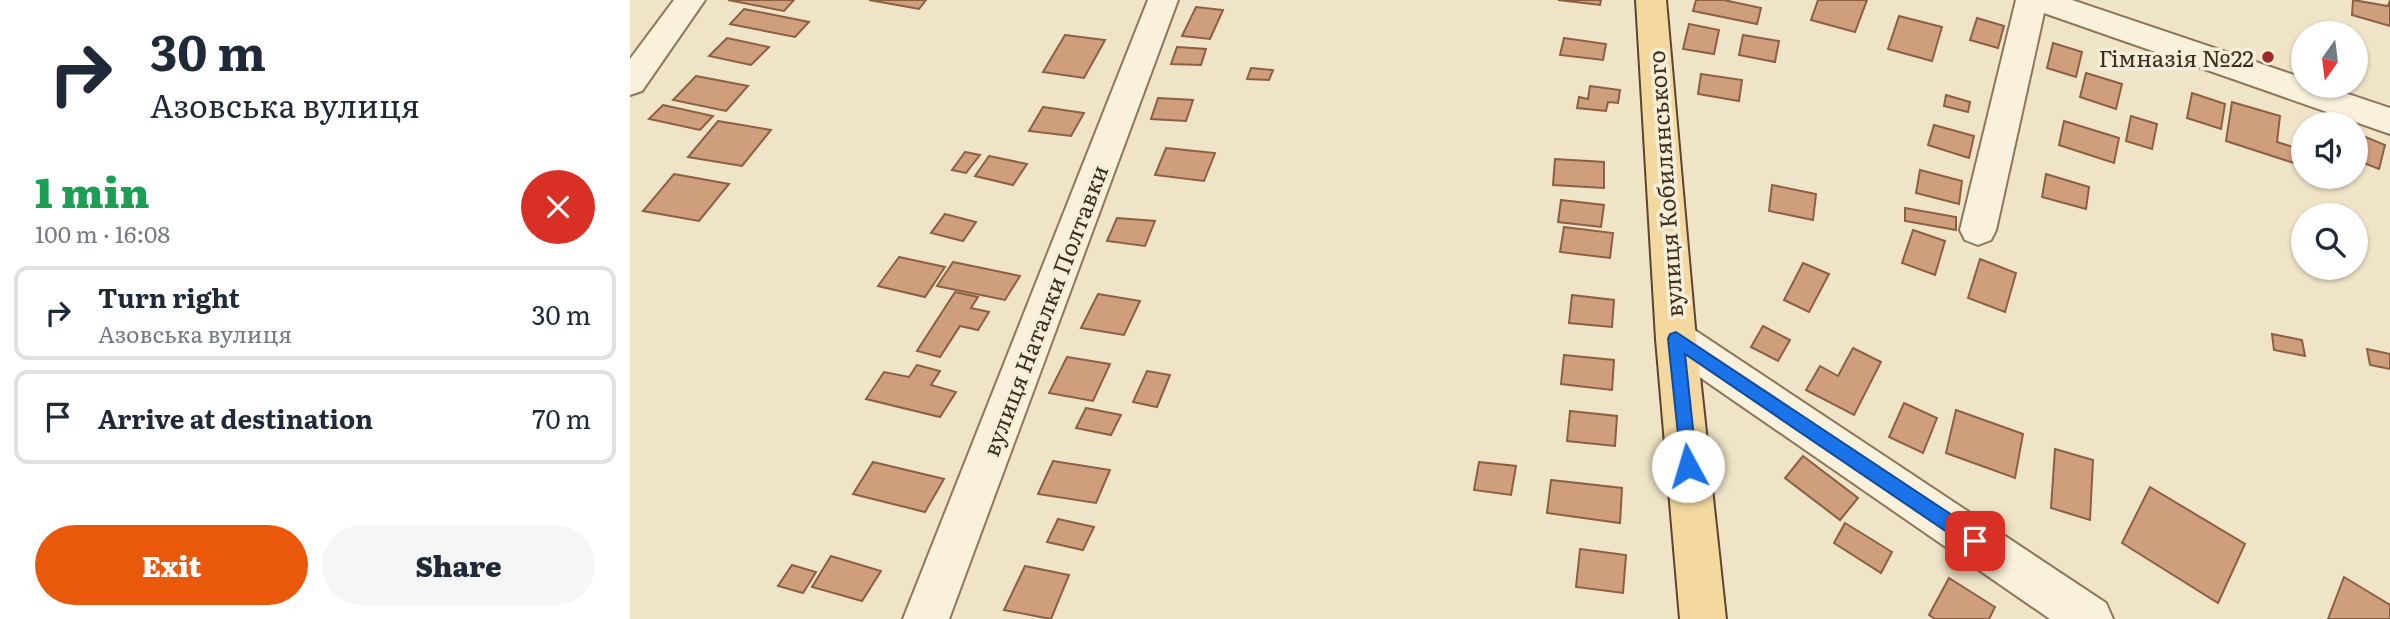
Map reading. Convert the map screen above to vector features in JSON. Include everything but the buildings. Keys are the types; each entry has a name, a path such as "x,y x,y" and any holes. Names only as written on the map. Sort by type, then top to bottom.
{"main road":[{"name":"вулиця Кобилянського","path":"1650,0 1676,339 1703,619"}],"street":[{"path":"630,83 690,0"},
{"name":"вулиця Наталки Полтавки","path":"926,619 1163,0"},
{"path":"1978,230 2031,0"},
{"path":"2039,0 2390,121"},
{"path":"1676,339 2090,619"}],"place":[{"name":"Гімназія №22","path":"2268,57"}],"route":[{"path":"1688,466 1676,339 1975,541"}]}
